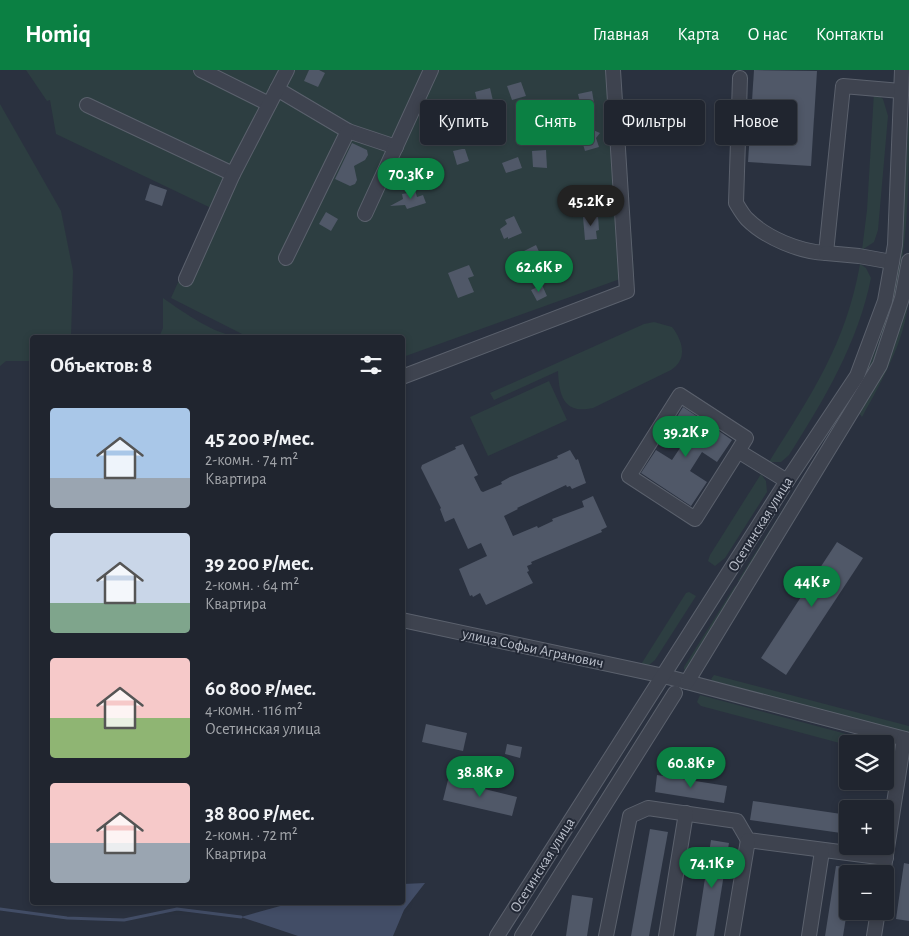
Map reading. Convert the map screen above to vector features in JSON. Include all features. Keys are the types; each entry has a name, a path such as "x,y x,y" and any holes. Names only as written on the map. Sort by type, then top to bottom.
{"street":[{"path":"201,70 269,104"},
{"path":"186,278 233,174 287,70"},
{"path":"365,214 431,70"},
{"path":"405,375 627,291 613,70"},
{"name":"Осетинская улица","path":"497,936 787,481 857,376 885,301 895,245 902,70"},
{"path":"740,78 736,203 747,219 769,235 794,246 826,253 892,262"},
{"path":"826,253 844,86 901,91"},
{"path":"277,89 348,131 396,147"},
{"path":"87,104 233,174"},
{"path":"286,258 348,131"},
{"name":"Осетинская улица","path":"688,682 880,365 902,298 909,261"},
{"path":"680,395 746,438 738,451 695,519 629,476 680,395"},
{"path":"738,451 787,481"},
{"name":"улица Софьи Агранович","path":"405,621 664,676 906,740"},
{"name":"Осетинская улица","path":"522,936 675,693"},
{"path":"885,865 906,740"},
{"path":"616,749 622,777"},
{"path":"606,936 630,816 648,808 737,821 748,840 732,936"},
{"path":"666,936 686,813"},
{"path":"748,840 886,858"},
{"path":"808,936 822,851"},
{"path":"874,936 877,920"}],"shaded area":[{"path":"26,70 620,70 622,100 604,100 604,145 625,145 634,274 405,356 405,335 244,335 171,298 211,208 56,134 50,100 47,101"},
{"path":"874,92 883,99 888,116 878,230 874,242 862,250 867,210"},
{"path":"0,104 61,211 73,271 71,335 30,335 30,361 6,361 0,366"},
{"path":"909,114 908,198 903,255 892,309 884,336 857,393 741,583 738,581 853,398 876,349 889,306 898,252 904,197"},
{"path":"860,264 866,268 871,278 858,325 849,348 827,392 789,455 781,462 769,462 825,368 846,319"},
{"path":"909,290 908,307 900,340 886,372 862,417 857,410"},
{"path":"163,298 190,316 220,332 230,335 160,335 163,328"},
{"path":"654,322 672,327 676,332 682,350 680,361 671,370 593,408 575,408 565,401 560,387 558,371 494,400 490,393 644,324"},
{"path":"549,381 567,420 488,456 470,417"},
{"path":"761,474 766,481 767,492 725,558 715,566 708,561 710,555"},
{"path":"735,586 738,588 687,669 684,670 684,667"},
{"path":"689,592 696,596 655,660 649,665 640,666 686,593"},
{"path":"714,675 909,726 909,735 715,683 711,679"},
{"path":"700,695 850,735 839,735 839,743 701,706 697,702"}],"water":[{"path":"425,883 404,910 393,936 298,936 241,917 284,905 405,905 405,884"}],"building":[{"path":"309,70 319,70 325,73 318,87 304,81"},
{"path":"754,70 817,71 811,166 748,162 749,145 797,145 797,100 752,100"},
{"path":"521,82 526,96 512,100 507,86"},
{"path":"490,88 493,100 477,100 475,92"},
{"path":"592,91 594,100 580,100 578,94"},
{"path":"594,130 600,133 596,138 599,147 585,151 583,145 594,145"},
{"path":"352,143 367,150 368,155 365,160 354,166 357,180 355,184 350,186 335,179"},
{"path":"465,149 469,161 457,165 453,151"},
{"path":"546,150 547,168 533,167 532,151"},
{"path":"518,157 522,168 506,173 502,163"},
{"path":"150,184 167,190 162,206 145,200"},
{"path":"408,184 413,191 415,190 417,197 423,195 426,203 407,209 405,205 390,206 403,199 402,194 408,193"},
{"path":"573,191 575,207 562,209 560,193"},
{"path":"326,212 338,219 331,231 319,224"},
{"path":"514,216 522,233 504,239 500,229 507,224 505,220"},
{"path":"598,216 599,230 596,231 597,239 585,240 583,217"},
{"path":"536,245 541,256 529,262 524,251"},
{"path":"469,265 474,276 468,278 474,292 458,298 448,273"},
{"path":"542,285 547,296 537,301 531,290"},
{"path":"683,407 701,419 696,426 708,434 713,427 732,440 717,462 702,452 690,471 707,482 691,506 641,473 656,450 672,460 684,442 668,431"},
{"path":"463,444 478,475 474,477 483,492 502,484 501,482 510,477 558,458 557,456 570,450 576,460 578,459 586,483 572,489 566,485 504,516 513,536 537,526 538,528 553,521 552,519 584,507 582,501 593,496 607,527 601,530 602,532 531,562 532,564 527,566 529,571 527,572 533,583 486,605 480,593 473,597 472,595 470,596 459,569 487,556 481,543 468,549 454,518 445,522 441,508 421,468 422,465"},
{"path":"837,542 863,558 786,675 761,658"},
{"path":"426,724 467,733 463,751 422,742"},
{"path":"507,744 522,747 520,758 505,754"},
{"path":"657,775 727,786 724,803 655,792"},
{"path":"448,780 517,797 512,816 443,800"},
{"path":"753,801 839,814 839,833 750,820"},
{"path":"650,829 668,832 649,936 631,936"},
{"path":"711,840 729,843 714,936 696,936"},
{"path":"904,863 909,864 909,921 896,919"},
{"path":"836,866 839,866 839,920 846,920 843,936 825,936"},
{"path":"572,895 593,898 587,936 566,936"}],"waterway":[{"path":"0,909 67,918 124,920 177,909 241,917"}]}
